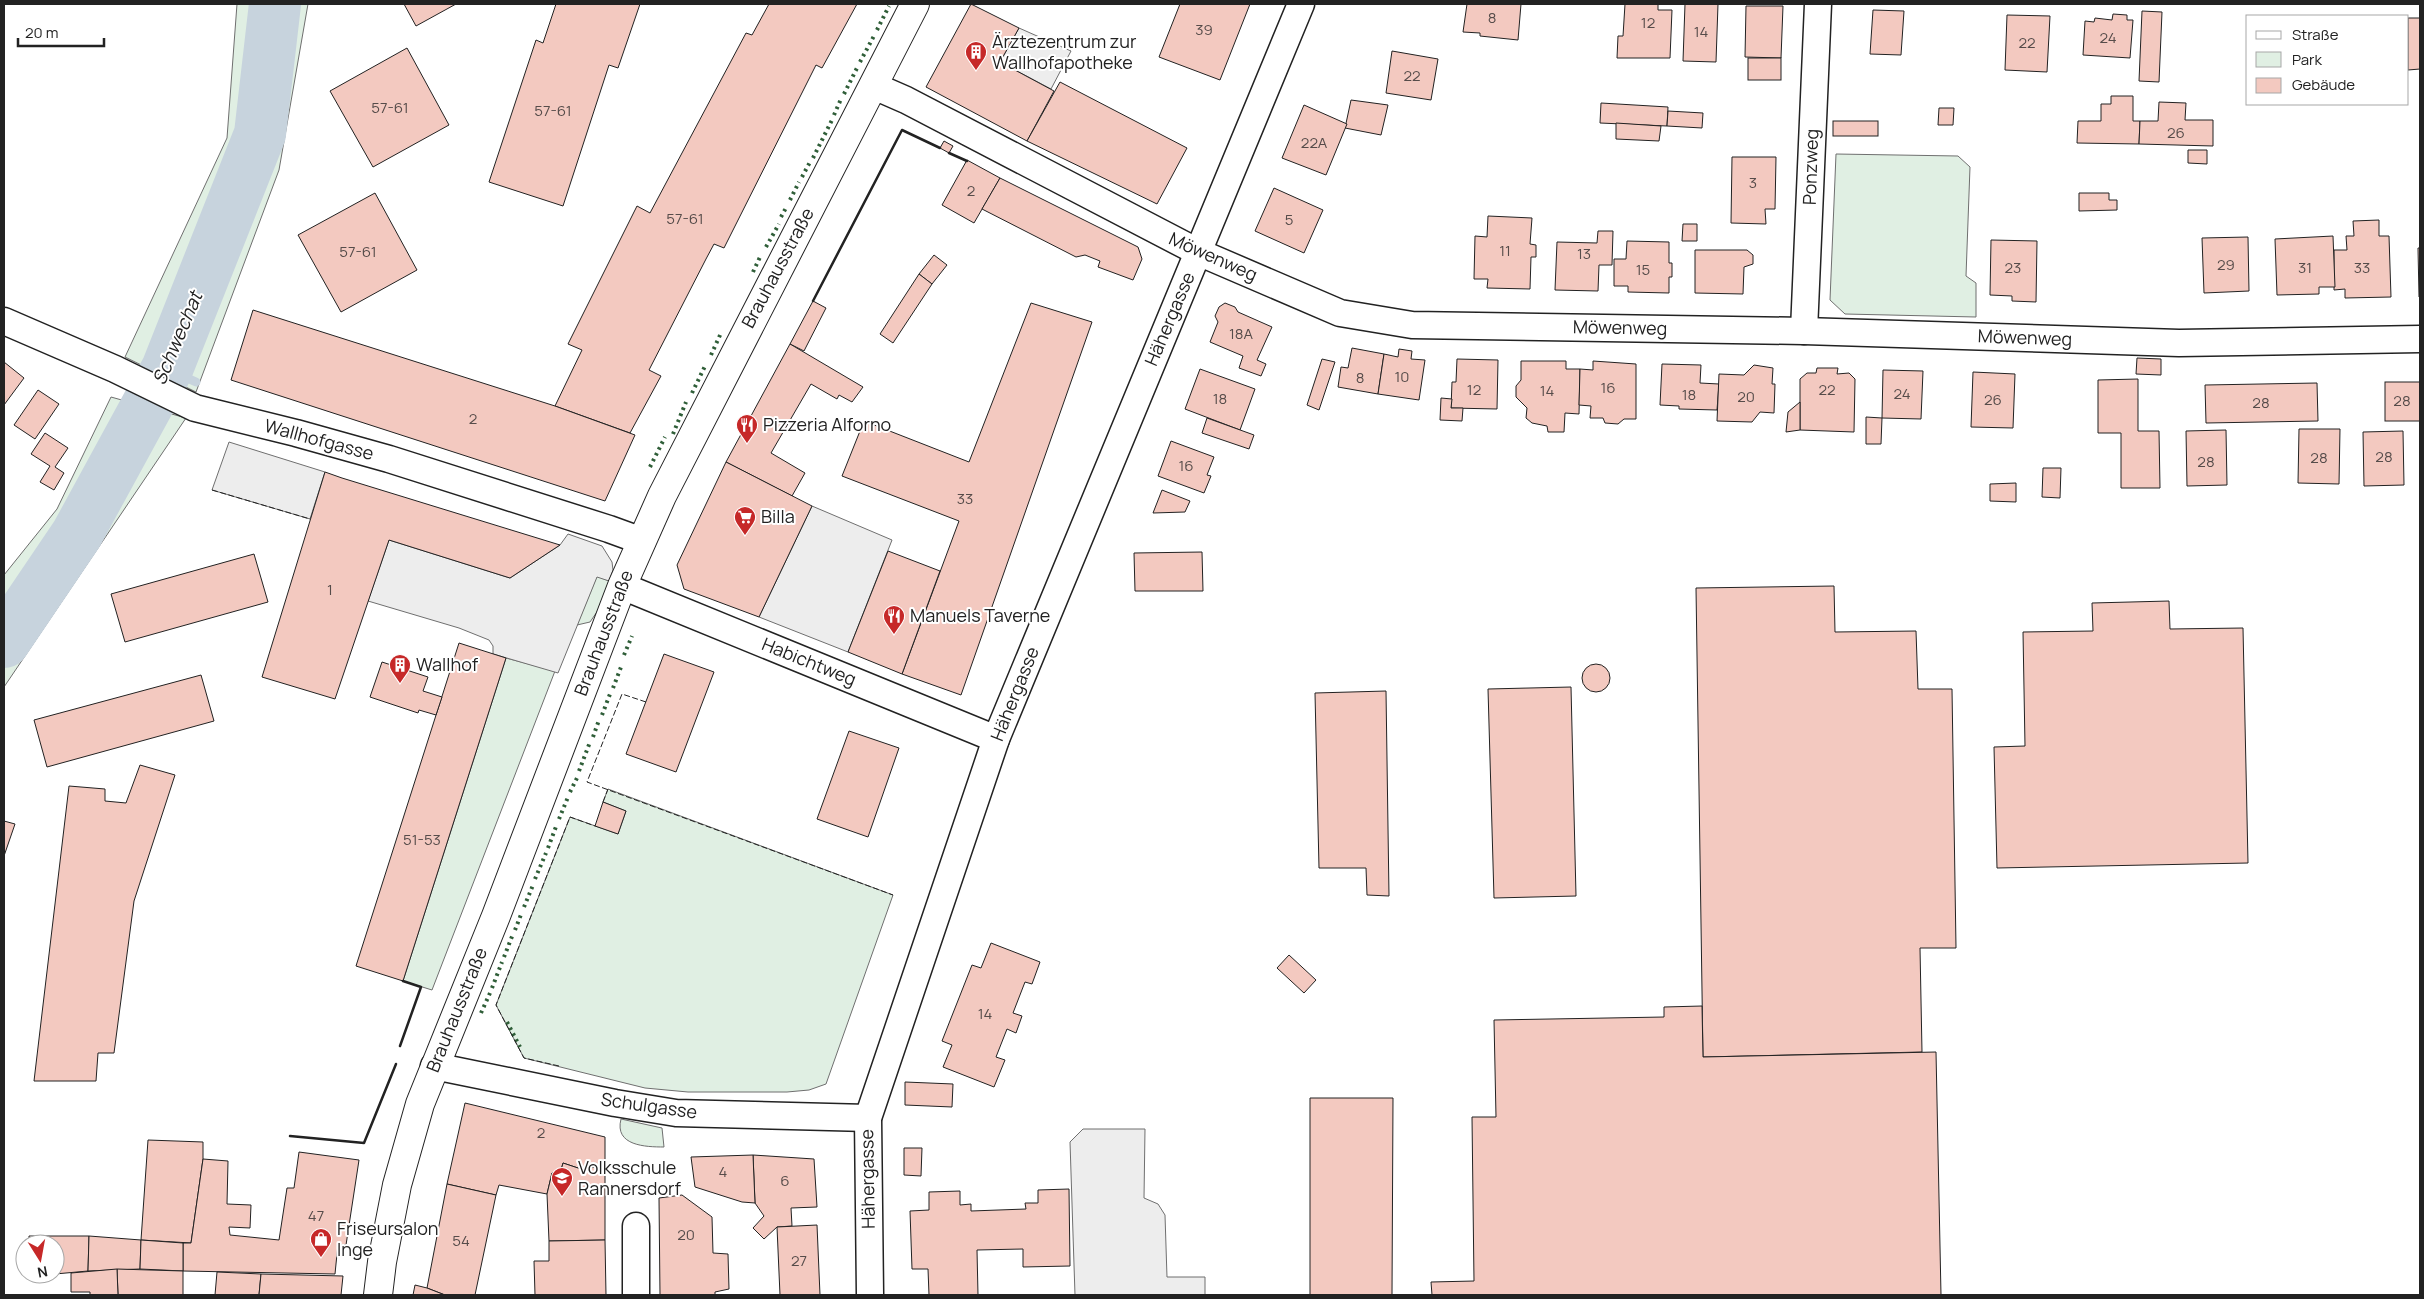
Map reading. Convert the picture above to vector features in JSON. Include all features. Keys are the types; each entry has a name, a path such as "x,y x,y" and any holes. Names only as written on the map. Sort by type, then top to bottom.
{"main road":[{"name":"Brauhausstraße","path":"378,1295 382,1262 397,1185 420,1104 496,916 622,586 662,496 915,4"}],"street":[{"name":"Hähergasse","path":"870,1295 868,1118 996,739 1301,4"},
{"name":"Ponzweg","path":"1804,331 1818,4"},
{"name":"Möwenweg","path":"874,86 906,100 1198,252 1340,313 1412,325 1804,331 2179,343 2420,339"},
{"name":"Wallhofgasse","path":"4,321 115,369 195,408 296,433 389,459 608,529 642,542"},
{"name":"Habichtweg","path":"622,586 996,739"},
{"name":"Schulgasse","path":"434,1066 614,1103 676,1113 868,1118"},
{"path":"636,1226 636,1295"}],"green space":[{"path":"237,4 308,4 279,170 196,392 125,357 227,138"},
{"path":"1836,154 1958,156 1970,167 1966,276 1976,283 1976,317 1845,314 1830,300"},
{"path":"111,397 186,418 4,687 4,575 57,509"},
{"path":"597,576 609,581 601,606 590,622 577,625"},
{"path":"506,658 555,671 432,990 403,981"},
{"path":"608,789 893,895 826,1084 809,1090 787,1092 688,1092 645,1088 524,1058 496,1005 570,817 618,834 626,811 603,802"},
{"path":"621,1119 662,1128 664,1147 641,1145 627,1140 622,1135 620,1128"}],"shaded area":[{"path":"1019,28 1071,51 1051,89 1000,62"},
{"path":"229,442 325,472 310,519 212,490"},
{"path":"812,506 892,540 848,652 759,617"},
{"path":"568,534 602,546 612,562 613,570 609,581 597,577 558,673 493,654 493,646 489,640 459,628 368,601 389,540 510,578 560,545"},
{"path":"1083,1129 1145,1129 1144,1198 1158,1204 1165,1215 1167,1277 1205,1277 1205,1295 1075,1295 1070,1142"}],"building":[{"path":"404,4 456,4 416,26"},
{"path":"556,4 640,4 618,68 609,65 563,206 489,182 536,40 543,43"},
{"path":"769,4 857,4 822,68 816,65 724,248 714,244 706,259 649,370 661,376 630,433 555,406 582,350 568,344 637,206 650,213 746,33 752,35"},
{"name":"Ärztezentrum zur Wallhofapotheke","path":"971,4 1019,28 1000,62 1054,91 1027,141 926,87"},
{"path":"1180,4 1250,4 1220,80 1159,57"},
{"path":"1467,4 1521,4 1518,40 1480,36 1480,33 1463,32"},
{"path":"1625,4 1658,4 1658,10 1672,10 1670,58 1617,58 1618,36 1623,36"},
{"path":"1685,4 1718,4 1716,62 1683,61"},
{"path":"1746,6 1783,6 1781,58 1745,57"},
{"path":"1873,10 1904,11 1901,55 1870,54"},
{"path":"2142,11 2162,12 2159,82 2139,81"},
{"path":"2113,14 2127,15 2127,20 2133,20 2130,58 2083,55 2085,21 2094,22 2095,18 2112,20"},
{"path":"2007,15 2050,16 2047,72 2005,70"},
{"path":"2409,18 2420,18 2420,69 2409,70"},
{"path":"407,48 449,125 373,167 330,91"},
{"path":"1392,51 1438,59 1431,100 1386,93"},
{"path":"1748,58 1781,58 1781,80 1748,80"},
{"path":"1060,82 1187,148 1157,204 1027,141"},
{"path":"2111,96 2133,96 2133,121 2140,121 2139,144 2077,143 2078,121 2101,121 2101,104 2111,104"},
{"path":"1351,100 1388,105 1381,135 1345,128"},
{"path":"2159,102 2186,103 2185,120 2213,120 2213,146 2139,144 2140,121 2158,121"},
{"path":"1601,103 1668,107 1667,126 1600,123"},
{"path":"1304,105 1347,124 1326,175 1282,158"},
{"path":"1939,108 1954,108 1953,125 1938,125"},
{"path":"1668,111 1703,113 1702,128 1667,126"},
{"path":"1833,121 1878,121 1878,136 1833,136"},
{"path":"1616,123 1661,126 1659,141 1616,139"},
{"path":"944,141 953,146 949,153 940,148"},
{"path":"2188,150 2207,150 2207,164 2188,163"},
{"path":"1732,157 1776,157 1775,209 1765,209 1766,224 1731,223"},
{"path":"967,160 1000,178 974,223 942,205"},
{"path":"1000,178 1138,247 1142,259 1133,280 1098,267 1100,261 1085,255 1076,257 982,209"},
{"path":"1274,188 1323,210 1304,253 1255,231"},
{"path":"375,193 417,270 341,312 298,235"},
{"path":"2079,193 2109,193 2109,200 2117,200 2117,210 2079,211"},
{"path":"1488,216 1532,218 1530,244 1536,245 1536,257 1531,257 1530,289 1487,288 1488,279 1474,279 1475,236 1487,237"},
{"path":"2379,220 2379,236 2389,236 2391,297 2345,298 2345,289 2334,290 2334,250 2347,250 2346,236 2354,236 2353,221"},
{"path":"1683,224 1697,224 1697,241 1682,241"},
{"path":"1598,231 1613,231 1612,265 1599,265 1598,291 1555,290 1557,242 1597,243"},
{"path":"2333,236 2335,287 2319,287 2319,294 2277,295 2275,239"},
{"path":"2248,237 2249,291 2204,293 2202,238"},
{"path":"1991,240 2037,241 2036,302 2012,301 2012,296 1990,295"},
{"path":"1627,241 1669,242 1669,263 1672,263 1672,277 1669,277 1669,293 1628,292 1628,286 1614,286 1614,259 1626,259"},
{"path":"2418,248 2420,248 2420,297 2419,297"},
{"path":"1695,250 1747,250 1753,255 1753,264 1744,267 1743,294 1695,293"},
{"path":"934,255 947,265 932,284 919,274"},
{"path":"919,274 932,284 893,343 880,334"},
{"path":"813,301 826,308 804,351 790,344"},
{"path":"1031,303 1092,322 961,695 902,674 959,521 842,476 864,421 969,462"},
{"path":"1225,303 1235,307 1238,312 1272,327 1257,360 1266,364 1261,376 1239,368 1243,356 1210,342 1218,322 1215,316 1219,307"},
{"path":"253,310 555,406 635,435 605,501 231,380"},
{"path":"790,344 863,387 852,402 839,395 837,399 811,384 771,453 805,473 792,496 726,462"},
{"path":"1352,348 1384,354 1378,394 1338,387 1341,367 1348,368"},
{"path":"1399,349 1412,351 1411,359 1425,360 1419,400 1378,394 1384,354 1398,357"},
{"path":"2137,358 2161,359 2161,375 2136,374"},
{"path":"1322,359 1335,362 1319,410 1307,405"},
{"path":"1457,359 1498,360 1497,409 1451,408 1452,382 1456,382"},
{"path":"1521,361 1566,361 1566,369 1580,369 1579,414 1565,413 1564,432 1548,432 1547,426 1532,423 1526,418 1527,408 1516,397 1516,386 1521,380"},
{"path":"1593,361 1636,364 1636,419 1624,419 1618,424 1605,423 1603,418 1590,418 1591,406 1579,405 1580,369 1593,370"},
{"path":"4,362 24,378 4,405"},
{"path":"1662,364 1701,365 1700,383 1719,384 1717,410 1679,409 1679,406 1660,405"},
{"path":"1754,365 1773,368 1772,384 1775,384 1774,413 1760,412 1752,422 1717,421 1719,374 1744,375"},
{"path":"1817,368 1838,368 1837,374 1849,373 1855,379 1854,432 1800,430 1800,379 1807,373 1816,373"},
{"path":"1200,369 1255,389 1240,430 1185,409"},
{"path":"1883,370 1923,371 1921,419 1882,418"},
{"path":"1973,372 2015,374 2013,428 1971,427"},
{"path":"2138,379 2138,431 2159,431 2160,488 2121,488 2121,433 2098,433 2098,380"},
{"path":"2385,382 2420,382 2420,421 2385,421"},
{"path":"2317,383 2318,421 2206,423 2205,385"},
{"path":"38,390 59,404 35,439 14,425"},
{"path":"1441,398 1452,399 1451,408 1463,408 1462,421 1440,420"},
{"path":"1800,402 1800,430 1786,432 1788,412"},
{"path":"1866,417 1882,418 1881,444 1866,444"},
{"path":"1207,418 1254,435 1249,449 1202,433"},
{"path":"2299,429 2340,429 2339,484 2298,483"},
{"path":"2226,430 2227,485 2187,486 2186,431"},
{"path":"2403,431 2404,485 2364,486 2363,432"},
{"path":"45,433 68,448 55,467 64,473 54,490 40,482 50,466 31,454"},
{"path":"1171,441 1214,457 1207,475 1211,476 1204,493 1158,476"},
{"name":"Billa","path":"726,462 812,506 759,617 684,589 677,565"},
{"path":"2043,468 2061,468 2060,498 2042,497"},
{"path":"325,472 560,545 510,578 389,540 335,699 262,677"},
{"path":"2016,483 2016,502 1990,501 1990,484"},
{"path":"1162,490 1190,501 1185,512 1153,513"},
{"path":"888,551 940,571 902,674 848,652"},
{"path":"1202,552 1203,591 1135,591 1134,553"},
{"path":"254,554 268,602 125,642 111,594"},
{"path":"1834,586 1835,632 1916,631 1918,689 1952,689 1956,948 1920,948 1922,1052 1703,1057 1696,588"},
{"path":"2169,601 2170,629 2243,628 2248,863 1997,868 1994,747 2025,746 2023,632 2093,631 2092,603"},
{"path":"459,643 506,658 403,981 356,966"},
{"path":"664,654 714,672 676,772 626,754"},
{"name":"Wallhof","path":"382,662 428,677 423,691 442,697 436,715 419,710 418,713 370,697"},
{"path":"1596,664 1606,668 1610,678 1606,688 1596,692 1586,688 1582,678 1586,668"},
{"path":"201,675 214,721 47,767 34,720"},
{"path":"1571,687 1576,896 1494,898 1488,689"},
{"path":"1386,691 1389,896 1367,895 1366,868 1319,868 1315,693"},
{"path":"849,731 899,748 868,837 817,819"},
{"path":"140,765 175,775 134,901 114,1053 98,1053 96,1081 34,1081 69,786 105,789 105,801 126,803"},
{"path":"603,802 626,811 618,834 595,826"},
{"path":"4,821 15,824 4,856"},
{"path":"991,943 1040,962 1032,984 1025,982 1013,1013 1022,1016 1016,1033 1007,1029 996,1057 1005,1060 994,1087 943,1067 952,1045 942,1041 972,965 981,968"},
{"path":"1289,955 1316,980 1304,993 1277,968"},
{"path":"1702,1006 1703,1057 1936,1052 1941,1295 1432,1295 1431,1282 1474,1281 1472,1117 1496,1117 1494,1020 1664,1017 1664,1007"},
{"path":"905,1082 953,1084 952,1107 905,1105"},
{"path":"1310,1098 1393,1098 1392,1295 1310,1295"},
{"path":"465,1103 605,1137 605,1166 581,1169 563,1163 560,1174 552,1173 547,1194 499,1185 496,1195 447,1184"},
{"path":"148,1140 203,1142 203,1159 191,1243 141,1240"},
{"path":"904,1148 922,1148 921,1176 904,1175"},
{"path":"299,1152 359,1160 346,1245 338,1244 335,1274 183,1271 183,1243 191,1243 203,1159 228,1161 227,1204 251,1205 250,1228 229,1227 230,1235 279,1240 287,1188 294,1188"},
{"path":"753,1155 814,1159 817,1207 791,1208 792,1226 777,1227 764,1239 753,1228 764,1216 755,1203"},
{"path":"753,1155 755,1203 742,1202 695,1187 691,1157"},
{"path":"563,1163 581,1169 605,1166 605,1240 549,1241 547,1194 552,1173 560,1174"},
{"path":"447,1184 496,1195 475,1295 445,1295 427,1288"},
{"path":"1069,1189 1070,1266 1023,1267 1023,1249 977,1250 978,1295 929,1295 928,1269 912,1269 910,1211 929,1210 929,1192 960,1191 960,1205 971,1204 971,1211 1026,1209 1025,1203 1038,1203 1038,1190"},
{"path":"682,1195 712,1217 713,1253 728,1254 729,1289 715,1292 715,1295 660,1295 659,1198"},
{"path":"817,1225 820,1295 780,1295 777,1227"},
{"path":"65,1236 89,1236 88,1271 65,1273"},
{"path":"89,1236 141,1240 140,1269 88,1271"},
{"path":"141,1240 183,1243 183,1271 140,1269"},
{"path":"605,1240 606,1295 535,1295 534,1261 549,1261 549,1241"},
{"path":"117,1269 183,1271 183,1295 118,1295"},
{"path":"117,1269 118,1295 90,1295 90,1292 71,1292 71,1273"},
{"path":"217,1272 261,1274 259,1295 215,1295"},
{"path":"261,1274 343,1276 341,1295 259,1295"},
{"path":"415,1285 427,1288 445,1295 413,1295"}],"waterway":[{"name":"Schwechat","path":"4,642 77,534 167,369 260,134 275,4"},
{"path":"167,369 196,382"}],"hedge":[{"path":"877,30 889,6"},
{"path":"860,62 875,34"},
{"path":"844,94 858,66"},
{"path":"834,115 841,99"},
{"path":"813,158 832,120"},
{"path":"802,177 810,162"},
{"path":"790,200 799,182"},
{"path":"781,217 787,206"},
{"path":"766,247 779,224"},
{"path":"753,272 761,255"},
{"path":"711,355 721,333"},
{"path":"692,393 706,364"},
{"path":"673,434 686,402"},
{"path":"650,467 665,437"},
{"path":"624,655 632,636"},
{"path":"613,688 621,667"},
{"path":"602,715 610,694"},
{"path":"593,737 599,720"},
{"path":"579,771 590,742"},
{"path":"570,792 578,776"},
{"path":"559,819 568,797"},
{"path":"548,848 557,824"},
{"path":"535,879 546,853"},
{"path":"524,907 533,885"},
{"path":"515,930 522,912"},
{"path":"504,957 513,934"},
{"path":"492,988 502,962"},
{"path":"481,1013 490,993"},
{"path":"507,1022 520,1047"}],"fence":[{"path":"212,490 310,519"},
{"path":"646,702 622,694 587,782 893,895"},
{"path":"603,802 608,789"},
{"path":"559,1066 524,1058 496,1005 570,817 595,826"}],"wall":[{"path":"813,301 902,130 940,148"},
{"path":"949,153 967,161"},
{"path":"400,1046 421,987 403,981"},
{"path":"290,1136 364,1143 396,1064"}],"place":[{"name":"Ärztezentrum zur Wallhofapotheke","path":"976,71"},
{"name":"Pizzeria Alforno","path":"747,444"},
{"name":"Billa","path":"745,536"},
{"name":"Manuels Taverne","path":"894,635"},
{"name":"Wallhof","path":"400,684"},
{"name":"Volksschule Rannersdorf","path":"562,1197"},
{"name":"Friseursalon Inge","path":"321,1258"}]}
